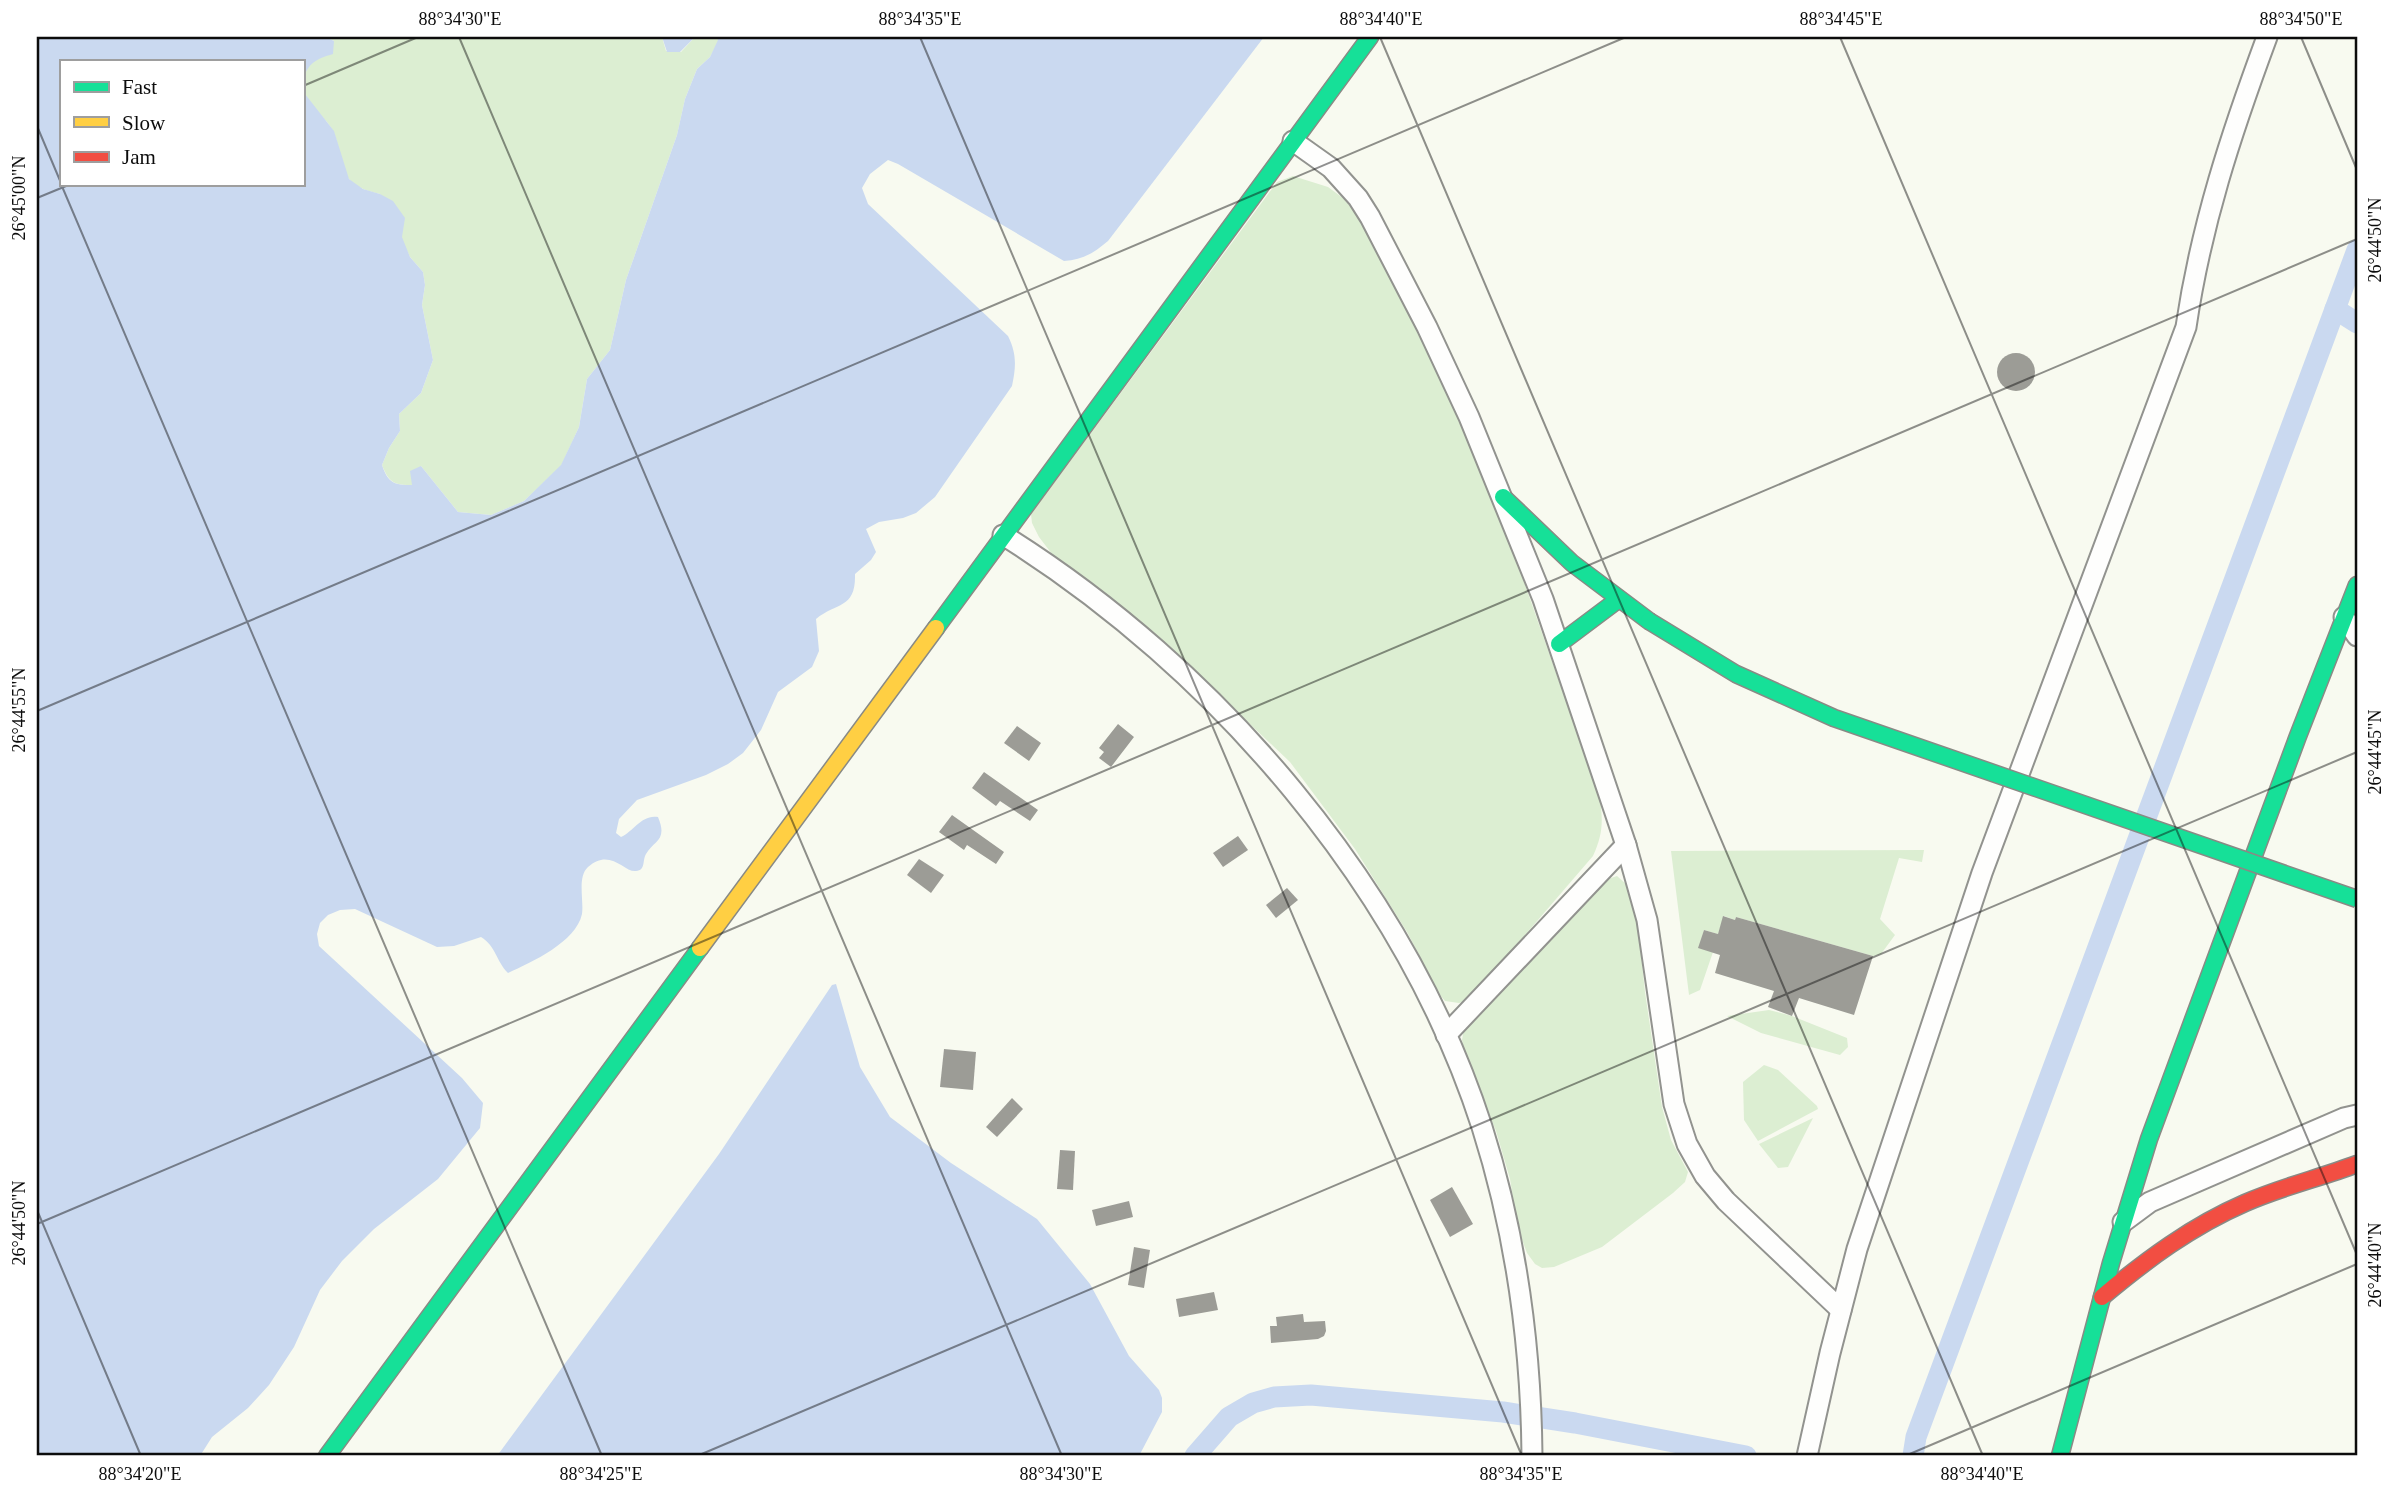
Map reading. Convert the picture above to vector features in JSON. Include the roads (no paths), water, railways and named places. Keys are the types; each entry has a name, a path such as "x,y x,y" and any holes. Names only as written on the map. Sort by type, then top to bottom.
{"main road":[{"path":"327,1456 1370,37"},
{"path":"1503,497 1572,562 1619,599 1649,621 1736,674 1834,719 2357,899"},
{"path":"2060,1456 2123,1222 2149,1139 2357,585"},
{"path":"1559,644 1619,599"},
{"path":"2102,1297 2154,1255 2210,1220 2269,1193 2357,1164"}],"street":[{"path":"1807,1456 1857,1249 1982,873 2186,327 2200,248 2222,163 2267,37"},
{"path":"1293,141 1331,168 1358,198 1370,217 1427,327 1503,497 1559,644 1626,845 1647,920 1674,1104 1687,1144 1705,1176 1726,1201 1841,1310"},
{"path":"1003,535 1083,591 1176,666 1260,751 1335,845 1399,945 1463,1073 1482,1127 1506,1215 1521,1292 1530,1388 1532,1456"},
{"path":"2344,617 2357,636"},
{"path":"1446,1035 1626,845"},
{"path":"2123,1222 2150,1202 2357,1115"}],"water":[{"path":"37,37 326,37 334,41 333,54 314,62 304,77 304,60 60,60 60,186 304,186 304,90 334,131 349,179 363,189 393,201 405,218 402,237 410,257 423,272 425,285 422,305 433,360 421,393 399,414 400,431 382,465 384,471 392,482 412,485 410,471 421,466 458,512 491,515 524,501 561,465 579,427 587,379 610,350 626,280 677,135 685,99 697,69 710,57 717,37 1264,37 1108,241 1082,257 1064,261 888,160 870,174 862,188 868,204 1008,336 1015,361 1012,386 935,497 916,513 879,522 866,529 876,552 855,574 849,599 816,619 819,651 812,667 778,692 761,730 743,753 706,775 637,800 619,819 616,833 621,837 643,820 658,817 661,836 649,849 643,867 639,870 632,871 616,862 603,859 588,867 583,877 582,914 578,924 552,950 508,973 490,945 481,937 454,946 437,947 355,909 340,910 328,915 320,923 317,934 319,946 462,1078 483,1103 480,1128 438,1179 374,1229 342,1261 320,1290 294,1347 269,1385 248,1408 212,1437 200,1456 37,1456"},
{"path":"662,37 695,37 680,52 667,52"},
{"path":"836,984 860,1067 890,1117 951,1163 1037,1219 1090,1284 1129,1356 1159,1390 1162,1412 1139,1456 497,1456 719,1154 832,985"}],"waterway":[{"path":"1913,1456 1916,1437 2357,250"},
{"path":"2335,309 2357,323"},
{"path":"1195,1456 1229,1417 1253,1403 1274,1397 1311,1395 1503,1412 1746,1456"}]}
